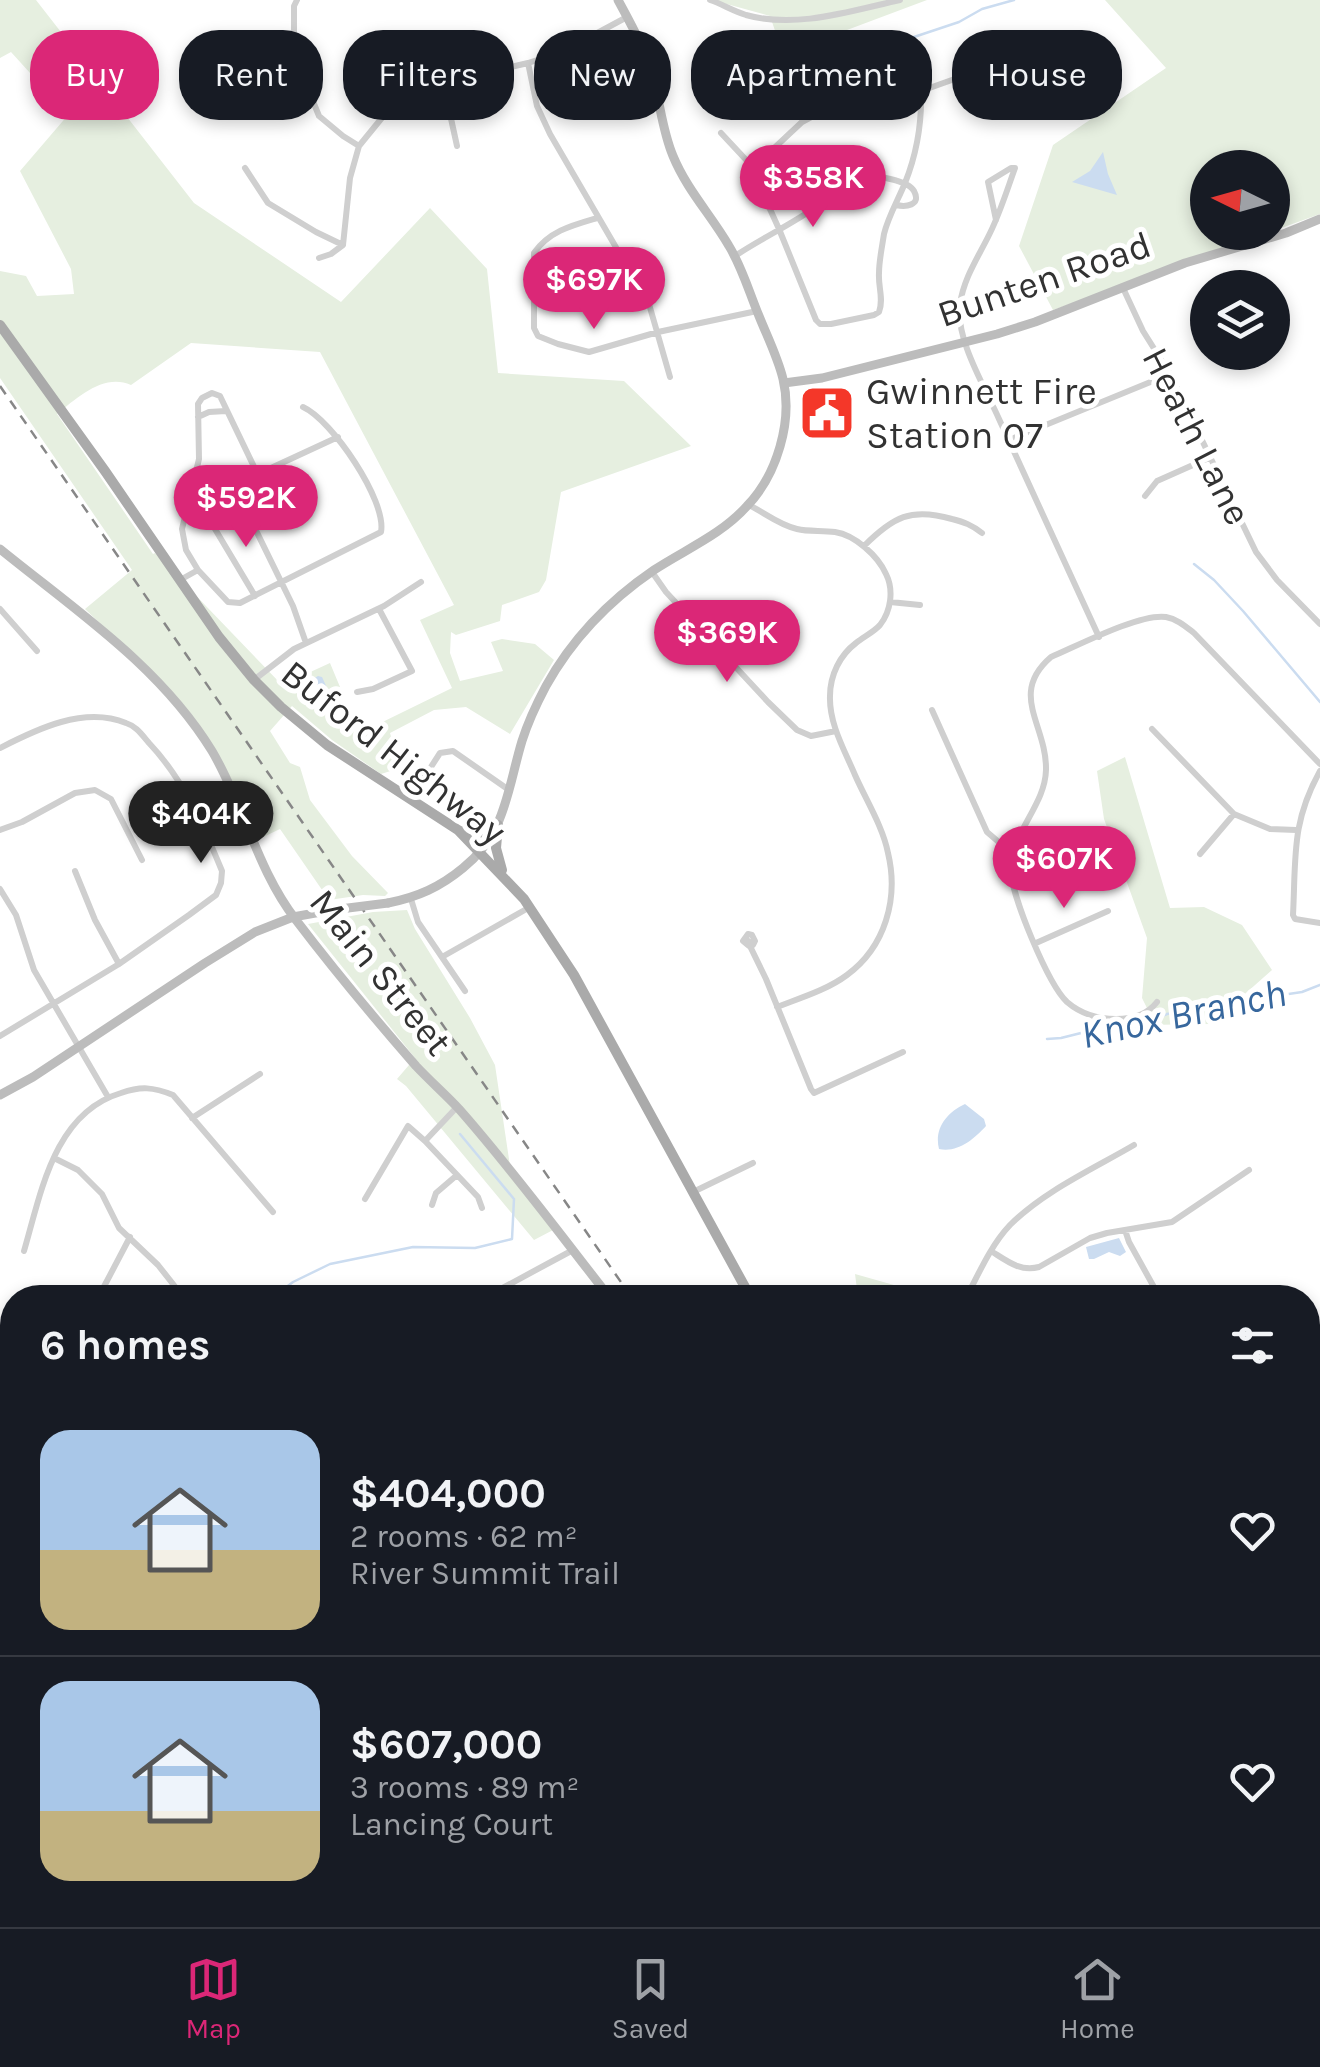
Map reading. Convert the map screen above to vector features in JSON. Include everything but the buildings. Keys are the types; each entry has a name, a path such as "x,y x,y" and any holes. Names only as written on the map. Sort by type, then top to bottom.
{"main road":[{"name":"Buford Highway","path":"0,324 254,680 280,707 327,744 458,830 530,908 574,975 743,1285"},
{"path":"458,830 480,834 498,825 498,860 506,879"}],"street":[{"path":"295,30 296,0"},
{"path":"0,1095 255,932 293,917 411,899 441,885 480,852 498,825 524,735 566,653 605,609 652,572 725,527 750,504 771,469 782,440 786,413 784,383 735,256 690,191 672,154 650,67 618,0"},
{"path":"710,0 743,14 795,20 900,0"},
{"path":"514,66 562,52 627,17"},
{"path":"528,63 543,120 649,304 670,377"},
{"path":"323,119 359,146"},
{"path":"320,258 342,245 350,178 359,146 380,120"},
{"path":"451,120 457,146"},
{"path":"749,164 771,151 806,120"},
{"path":"721,133 749,164 816,320 831,324 879,312 882,306 878,274 886,227 918,146 922,120"},
{"path":"244,168 268,203 342,245"},
{"path":"996,220 988,182 1015,168 996,220 962,292 960,324 1099,636"},
{"path":"735,256 858,178 885,178 905,184 914,192 915,199 908,207 896,204"},
{"path":"597,218 564,228 541,243 534,253 534,328 538,336 589,352 658,332 757,311"},
{"name":"Bunten Road","path":"784,383 822,378 1035,322 1185,263 1320,219"},
{"name":"Heath Lane","path":"1123,288 1170,374 1256,552 1320,624"},
{"path":"1009,440 1170,374"},
{"path":"257,474 220,396 212,393 199,401 200,459 182,529 186,550 198,570 228,602 240,603 381,532 381,514 348,448 303,407"},
{"path":"198,417 227,410"},
{"path":"193,484 232,486 338,437"},
{"path":"1145,496 1157,481 1211,457"},
{"path":"240,482 245,508 306,643"},
{"path":"219,486 215,529 255,596"},
{"path":"750,504 777,522 797,529 837,532 864,546 888,576 891,590 879,626 853,645 835,667 830,696 836,732 888,850 892,877 890,913 880,938 863,962 843,978 777,1007"},
{"path":"864,546 883,526 916,513 960,521 982,533"},
{"name":"Main Street","path":"0,548 122,647 183,711 225,775 270,877 293,917 408,1056 520,1181 600,1285"},
{"path":"180,580 198,570"},
{"path":"652,572 666,592 797,730 812,736 836,732"},
{"path":"254,680 306,643 379,608 421,582"},
{"path":"890,602 920,605"},
{"path":"725,655 779,606"},
{"path":"357,692 412,672 379,608"},
{"path":"0,610 37,651"},
{"path":"1157,1002 1142,1015 1124,1019 1097,1018 1076,1008 1053,985 1015,898 1011,875 1013,851 1043,790 1046,774 1046,755 1030,694 1034,676 1051,657 1145,618 1166,617 1181,623 1210,650 1320,767 1296,830 1294,919 1320,923"},
{"path":"932,710 987,832 1013,851"},
{"path":"0,748 67,720 99,718 134,726 162,756 183,787 222,871 216,894 119,964 0,1035"},
{"path":"1152,729 1234,814 1270,830 1296,830"},
{"path":"411,798 440,753 453,751 509,790"},
{"path":"0,830 76,793 94,790 111,799 142,860"},
{"path":"1200,854 1234,814"},
{"path":"75,871 94,920 119,964"},
{"path":"0,888 16,915 34,970 108,1097"},
{"path":"411,899 418,922 466,992"},
{"path":"442,957 530,908"},
{"path":"1036,944 1108,911"},
{"path":"747,940 814,1093 904,1052"},
{"path":"192,1118 260,1074"},
{"path":"24,1251 54,1158 71,1125 108,1097 134,1088 154,1087 173,1095 273,1212"},
{"path":"425,1141 457,1107"},
{"path":"365,1200 408,1126 478,1196 482,1208"},
{"path":"973,1285 1004,1232 1023,1214 1134,1145"},
{"path":"54,1158 78,1170 102,1194 119,1228 174,1285"},
{"path":"693,1192 754,1163"},
{"path":"991,1251 1018,1268 1030,1270 1058,1258 1081,1241 1172,1222 1249,1170"},
{"path":"432,1204 436,1193 456,1175"},
{"path":"1125,1230 1153,1285"},
{"path":"105,1285 130,1237"},
{"path":"508,1285 574,1250"}],"green space":[{"path":"0,0 36,0 59,30 30,30 30,73 11,52 0,58"},
{"path":"712,0 927,0 847,30 775,30 770,16"},
{"path":"1105,0 1320,0 1320,214 1290,225 1290,150 1190,150 1190,250 1221,250 1053,310 1019,246 1053,145 1090,120 1122,120 1122,98 1166,68"},
{"path":"64,120 129,120 194,203 341,302 430,208 487,269 498,373 624,381 691,446 561,492 546,580 539,592 502,605 500,621 456,635 451,632 450,653 460,681 503,671 491,642 502,639 535,644 554,660 510,734 466,707 434,710 390,733 400,768 381,774 292,706 270,731 290,763 300,767 310,800 352,856 388,893 385,896 329,900 280,829 257,840 207,740 128,650 85,609 132,570 0,378 0,271 26,276 37,296 74,294 71,269 20,171","holes":["191,343 320,352 454,605 420,620 452,688 358,734 326,715 340,687 330,663 282,685 153,554 57,414 101,384 131,385"]},
{"path":"1125,757 1170,908 1204,907 1242,925 1272,970 1211,1024 1145,1025 1142,1015 1149,1012 1142,998 1147,938 1104,819 1097,771"},
{"path":"407,910 495,1065 510,1166 555,1229 534,1240 397,1079 415,1058 308,924"},
{"path":"855,1274 894,1285 856,1285"}],"water":[{"path":"1103,152 1117,195 1072,182 1090,171"},
{"path":"318,676 328,690 314,704 299,692"},
{"path":"965,1104 984,1119 986,1126 959,1147 939,1149 938,1135 943,1122"},
{"path":"1119,1238 1126,1252 1120,1256 1109,1252 1089,1259 1086,1247"}],"waterway":[{"path":"932,31 1014,0"},
{"path":"1194,564 1243,611 1320,702"},
{"name":"Knox Branch","path":"1047,1039 1085,1032 1115,1036 1167,1014 1302,992 1320,985"},
{"path":"289,1285 330,1264 413,1247 475,1248 512,1239 514,1199 460,1134"}],"railway":[{"path":"0,386 623,1285"}],"place":[{"name":"Gwinnett Fire Station 07","path":"827,413"}]}
